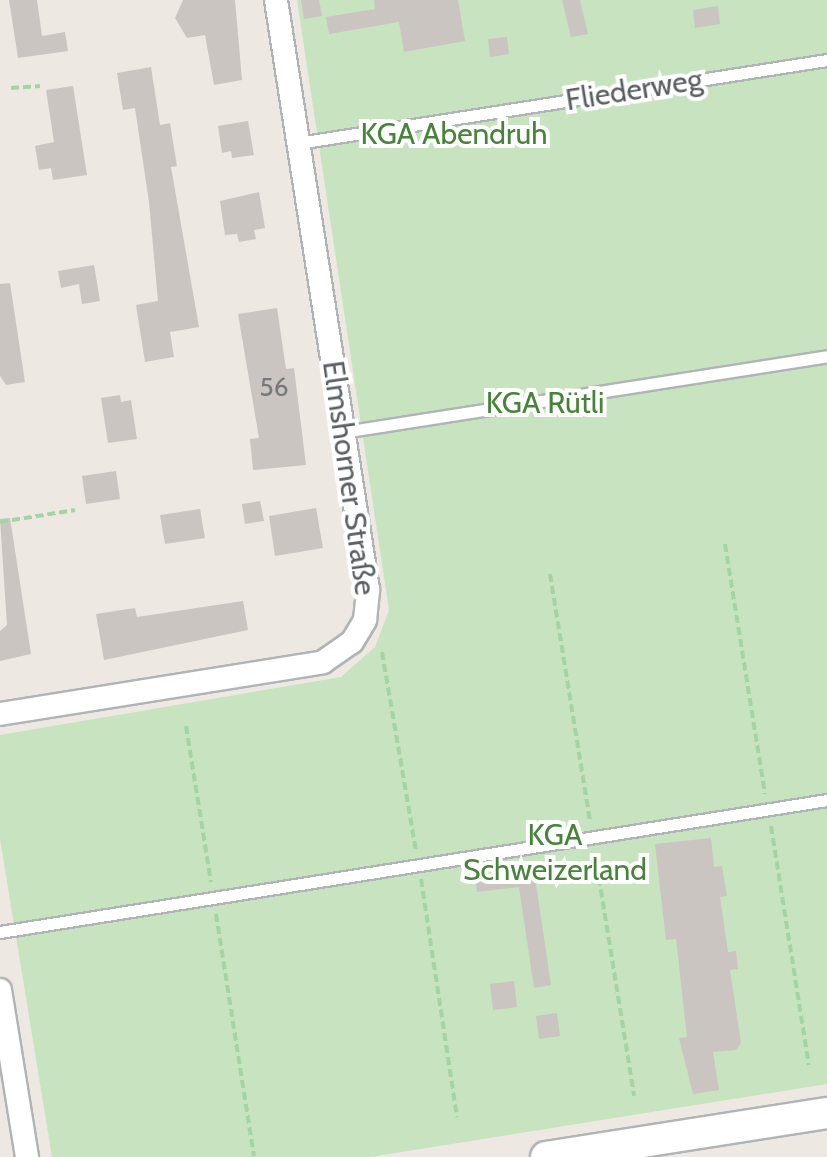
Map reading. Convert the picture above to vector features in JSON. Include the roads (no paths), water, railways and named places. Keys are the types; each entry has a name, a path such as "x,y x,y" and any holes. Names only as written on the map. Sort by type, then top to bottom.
{"street":[{"name":"Elmshorner Straße","path":"0,714 311,664 343,651 360,632 369,597 276,0"},
{"path":"0,990 27,1157"},
{"path":"546,1157 827,1113"}],"lane":[{"name":"Fliederweg","path":"298,143 827,60"},
{"path":"343,432 827,356"},
{"path":"0,932 827,800"}],"park label":[{"name":"KGA Abendruh","path":"454,134"},
{"name":"KGA Rütli","path":"545,403"},
{"name":"KGA Schweizerland","path":"555,852"}]}
